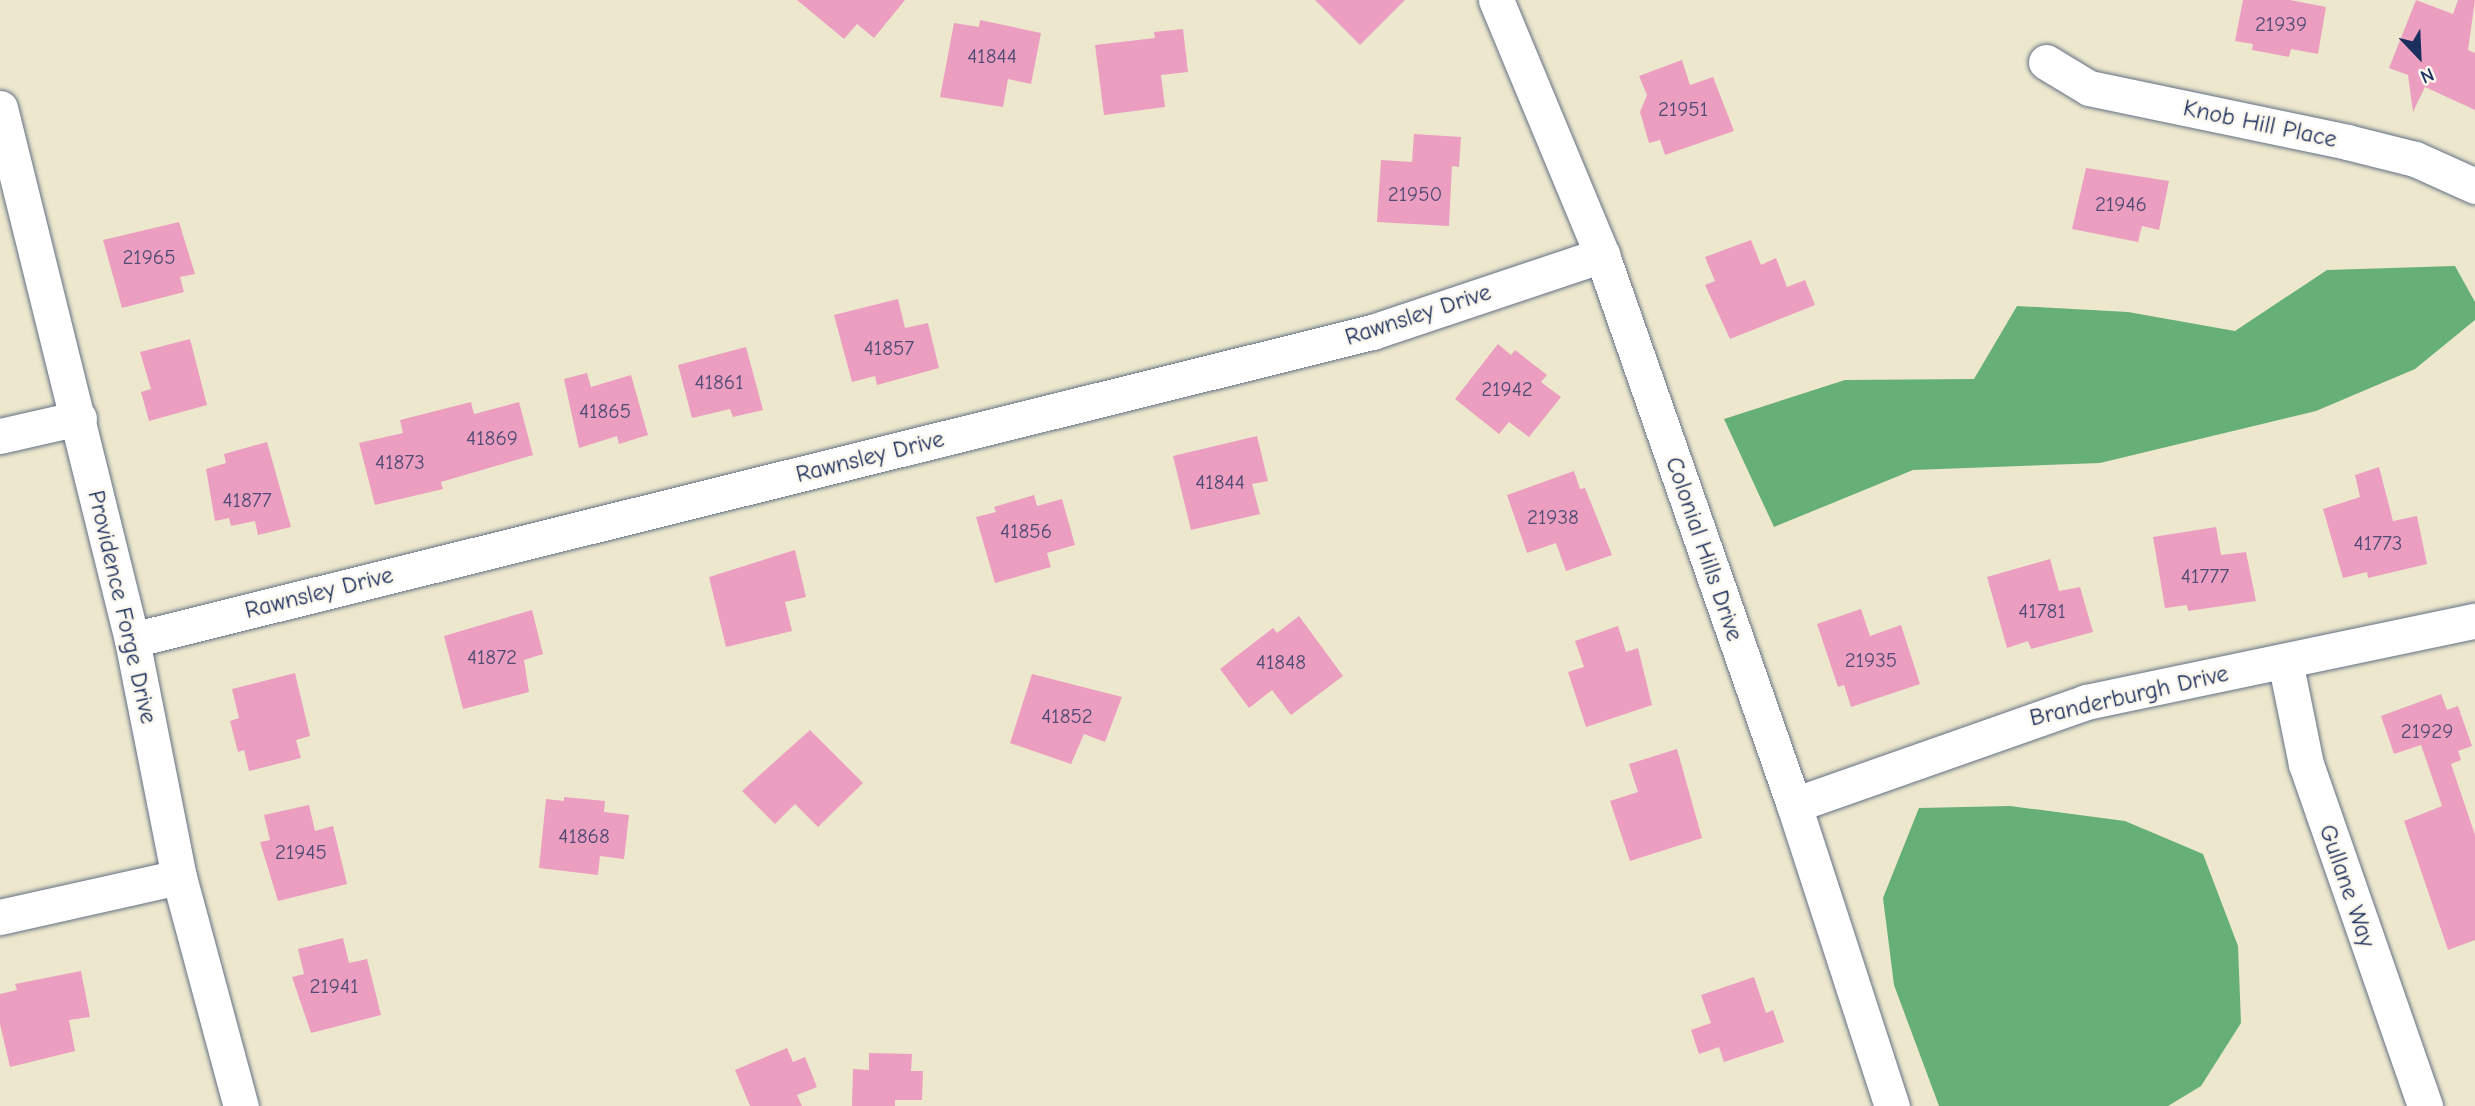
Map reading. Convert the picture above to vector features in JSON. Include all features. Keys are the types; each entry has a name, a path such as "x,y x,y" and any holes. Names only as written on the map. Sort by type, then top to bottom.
{"street":[{"name":"Colonial Hills Drive","path":"1496,0 1602,255 1794,805 1892,1106"},
{"name":"Knob Hill Place","path":"2046,62 2089,88 2347,142 2415,159 2475,186"},
{"name":"Providence Forge Drive","path":"0,108 132,640 179,877 241,1106"},
{"name":"Rawnsley Drive","path":"132,640 1372,332 1602,255"},
{"path":"0,436 79,418"},
{"name":"Branderburgh Drive","path":"1794,805 2086,702 2475,621"},
{"name":"Gullane Way","path":"2285,661 2306,764 2425,1106"},
{"path":"0,917 179,877"}],"green space":[{"path":"2455,266 2475,302 2475,320 2415,369 2316,411 2100,463 1913,470 1774,527 1724,419 1845,380 1974,379 2017,306 2128,312 2235,331 2327,270"},
{"path":"2010,806 2125,821 2203,854 2238,946 2241,1023 2201,1086 2168,1106 1939,1106 1894,985 1883,898 1919,808"}],"building":[{"path":"797,0 905,0 874,38 857,24 844,39"},
{"path":"1315,0 1405,0 1360,45"},
{"path":"2243,0 2290,0 2326,7 2318,54 2291,49 2289,57 2252,50 2253,44 2235,41"},
{"path":"2416,0 2453,14 2458,0 2475,0 2468,50 2475,53 2475,110 2425,87 2413,112 2408,75 2389,68"},
{"path":"980,20 1041,33 1031,84 1008,79 1003,107 940,97 954,23 979,27"},
{"path":"1183,29 1188,72 1161,75 1165,107 1104,115 1095,45 1155,38 1154,32"},
{"path":"1682,60 1690,85 1713,77 1734,131 1665,155 1660,140 1649,143 1640,112 1647,95 1639,76"},
{"path":"1414,134 1461,137 1459,167 1452,166 1449,226 1377,222 1381,160 1412,162"},
{"path":"2086,168 2169,181 2159,230 2142,226 2138,242 2072,229"},
{"path":"179,222 195,274 180,277 184,292 122,308 103,240"},
{"path":"1751,240 1761,265 1776,258 1787,287 1805,280 1815,305 1730,339 1705,285 1715,281 1705,257"},
{"path":"898,299 905,328 928,323 939,368 877,385 875,376 852,382 834,315"},
{"path":"190,339 207,405 149,421 141,392 151,389 140,352"},
{"path":"1498,344 1511,355 1515,350 1547,375 1541,382 1561,397 1529,437 1509,422 1499,434 1455,399"},
{"path":"746,347 763,410 733,417 730,409 692,418 678,365"},
{"path":"587,373 591,387 631,375 648,435 619,444 617,436 579,448 564,379"},
{"path":"471,402 474,414 519,402 533,455 441,482 443,489 375,505 359,443 403,433 400,420"},
{"path":"1257,436 1268,481 1252,484 1260,514 1191,530 1173,456"},
{"path":"267,442 291,527 258,535 255,521 231,526 229,518 215,521 206,469 226,463 224,454"},
{"path":"2379,467 2393,521 2417,516 2427,564 2368,578 2367,572 2343,578 2323,509 2360,497 2355,475"},
{"path":"1574,471 1580,489 1585,488 1612,555 1566,571 1556,543 1527,553 1507,495"},
{"path":"1034,495 1037,506 1062,499 1075,545 1047,553 1051,567 995,583 976,517 996,512 994,507"},
{"path":"2216,527 2221,555 2246,552 2256,601 2188,611 2187,605 2165,608 2153,537"},
{"path":"795,550 806,597 785,602 792,631 726,647 709,577"},
{"path":"2050,559 2059,591 2080,587 2093,632 2031,649 2028,641 2007,648 1987,577"},
{"path":"1861,609 1870,636 1901,625 1920,684 1851,707 1844,685 1838,687 1817,624"},
{"path":"532,610 543,654 524,660 529,692 463,709 444,636"},
{"path":"1299,616 1343,676 1291,715 1272,690 1249,708 1220,669 1273,628 1277,633"},
{"path":"1618,626 1626,652 1638,648 1652,705 1586,727 1568,672 1584,667 1575,641"},
{"path":"295,673 310,736 296,740 301,758 249,771 244,750 238,752 230,721 239,718 232,689"},
{"path":"1032,674 1122,697 1105,742 1084,734 1071,764 1010,743"},
{"path":"2441,694 2447,710 2458,706 2472,746 2458,751 2461,760 2451,764 2475,835 2475,940 2448,950 2404,821 2442,806 2421,745 2394,754 2381,716"},
{"path":"810,730 863,783 818,827 795,804 775,824 742,791"},
{"path":"1677,749 1702,838 1630,861 1610,801 1638,792 1629,764"},
{"path":"564,797 605,801 604,812 629,815 624,859 600,856 598,875 539,868 546,799 564,801"},
{"path":"309,805 315,831 333,826 347,884 278,901 260,842 270,840 264,815"},
{"path":"343,938 349,963 367,959 381,1015 311,1033 292,977 304,974 298,949"},
{"path":"81,971 90,1017 69,1020 75,1051 10,1067 0,1024 0,994 17,990 15,984"},
{"path":"1754,977 1766,1013 1773,1010 1784,1042 1724,1062 1719,1047 1699,1054 1691,1030 1711,1023 1701,995"},
{"path":"787,1048 793,1062 805,1057 817,1087 797,1095 802,1106 750,1106 735,1070"},
{"path":"869,1053 912,1054 911,1071 923,1071 922,1100 895,1100 895,1106 852,1106 853,1069 869,1070"}]}
